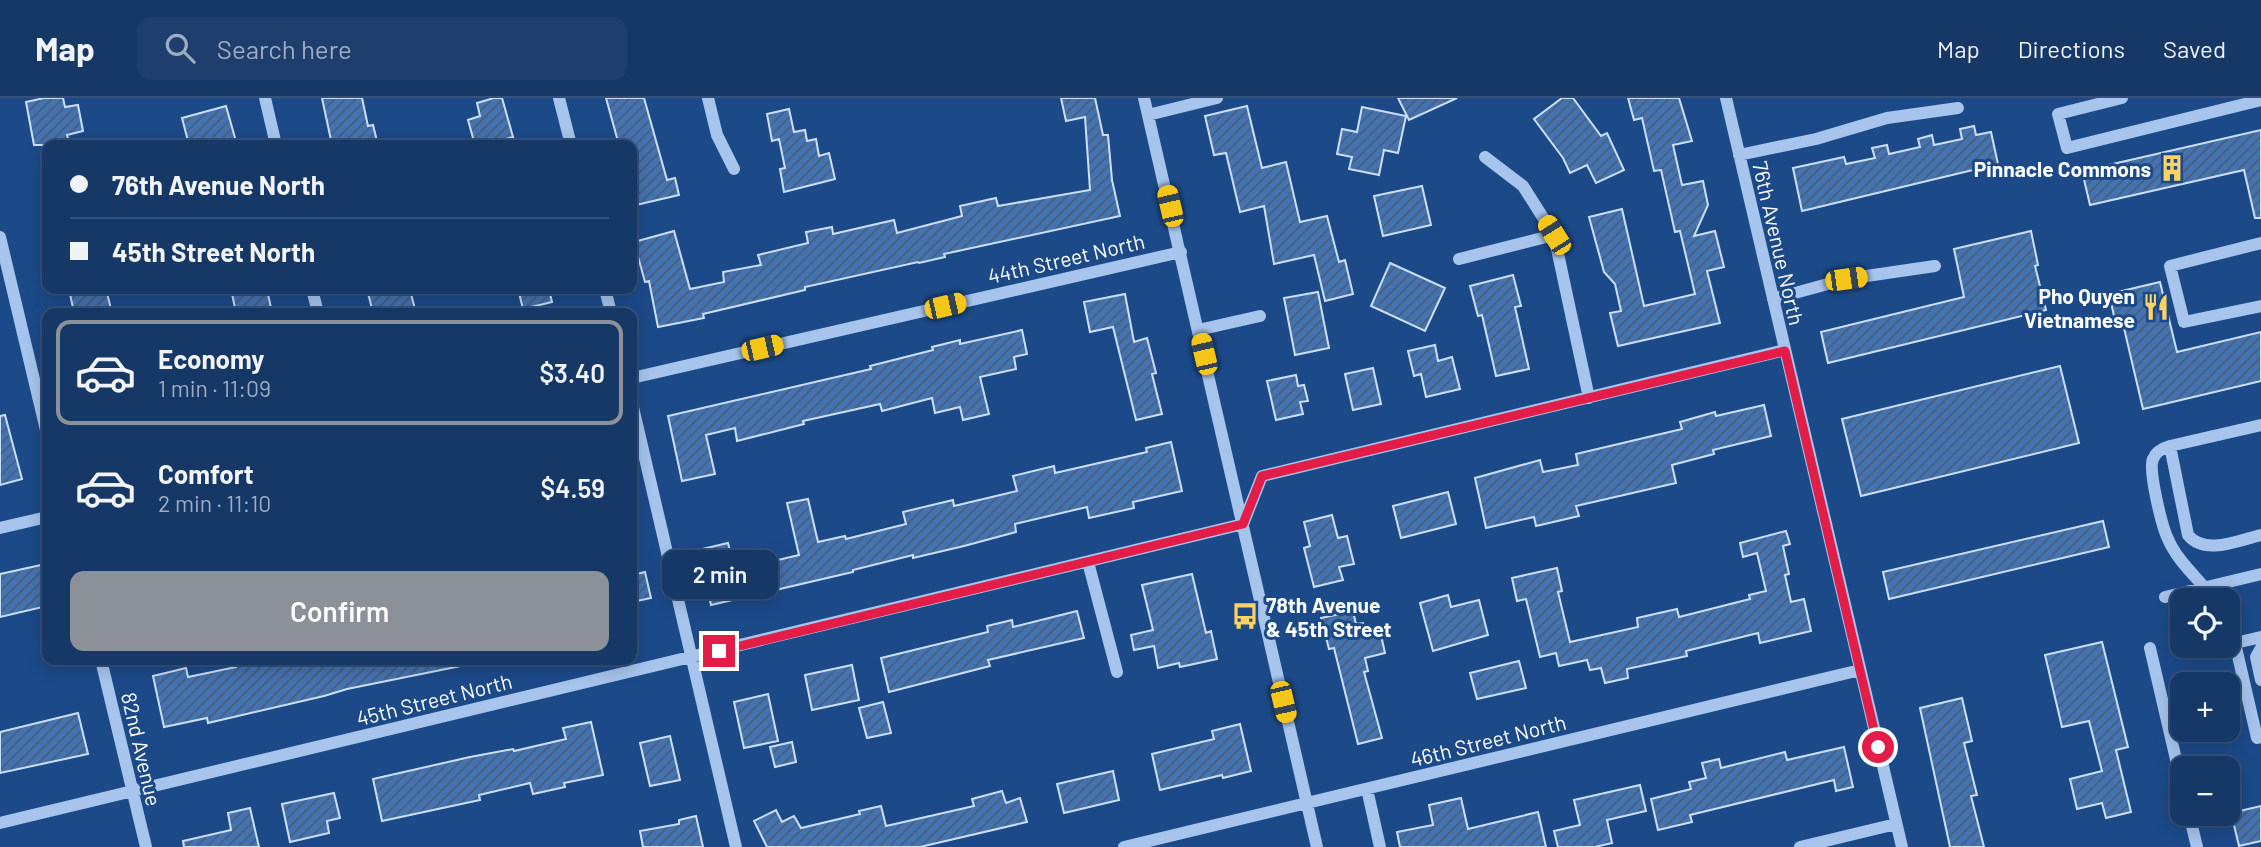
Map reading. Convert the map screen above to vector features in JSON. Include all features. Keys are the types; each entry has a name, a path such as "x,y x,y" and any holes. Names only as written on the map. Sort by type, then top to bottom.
{"street":[{"path":"265,98 275,140"},
{"path":"559,98 569,140"},
{"path":"708,98 717,135 734,169"},
{"path":"1144,98 1317,847"},
{"path":"1148,115 1217,98"},
{"name":"76th Avenue North","path":"1726,98 1902,847"},
{"path":"2122,98 2058,114 2067,148 2261,100"},
{"path":"1739,155 1816,139 1887,118 1958,108"},
{"path":"1485,157 1523,186 1554,235 1589,398"},
{"path":"1459,259 1554,235"},
{"path":"0,238 42,413"},
{"path":"2261,243 2170,266 2185,322 2261,306"},
{"name":"44th Street North","path":"637,377 1181,252"},
{"path":"1773,299 1846,279 1935,267"},
{"path":"1198,330 1260,316"},
{"path":"1243,524 1262,476 1785,351"},
{"path":"637,423 736,847"},
{"path":"2261,425 2170,446 2153,457 2151,470 2167,538 2179,558 2205,588 2261,574"},
{"path":"2170,446 2188,535 2193,541 2211,546 2261,535"},
{"path":"0,528 42,518"},
{"name":"45th Street North","path":"0,823 1243,524"},
{"path":"1088,562 1116,672"},
{"path":"2221,584 2222,588"},
{"path":"2165,597 2170,596"},
{"path":"2240,642 2261,636"},
{"path":"2150,648 2175,756"},
{"path":"2261,648 2256,657 2261,680"},
{"path":"2238,658 2257,738 2261,737"},
{"name":"82nd Avenue","path":"102,665 146,847"},
{"name":"46th Street North","path":"1124,847 1860,670"},
{"path":"1367,789 1380,847"},
{"path":"1800,847 1896,824"},
{"path":"2192,826 2197,847"}],"building":[{"path":"63,98 65,107 78,105 83,131 67,135 68,140 42,140 42,145 34,145 26,102"},
{"path":"322,98 362,98 368,126 373,125 377,140 331,140"},
{"path":"502,98 513,137 502,140 474,140 468,120 480,116 477,103"},
{"path":"606,98 644,98 667,180 675,178 679,195 637,205 637,140 618,140"},
{"path":"1061,98 1095,98 1103,135 1108,135 1112,180 1120,216 805,287 805,290 703,314 704,318 658,327 649,281 645,282 637,253 637,241 674,231 690,289 724,282 723,272 761,265 758,255 808,243 806,232 832,227 833,234 894,220 897,233 962,216 960,206 996,198 998,206 1090,190 1085,117 1066,121"},
{"path":"1398,98 1457,98 1409,120"},
{"path":"1562,98 1573,98 1601,136 1607,133 1624,170 1596,183 1587,165 1570,173 1563,158 1534,119"},
{"path":"1628,98 1679,98 1692,141 1673,145 1682,185 1703,181 1708,205 1694,236 1715,231 1724,267 1707,271 1720,323 1618,346 1610,313 1621,311 1615,284 1604,272 1589,217 1622,209 1644,306 1695,294 1680,231 1675,232 1661,170 1654,171 1642,118 1634,120"},
{"path":"226,106 236,140 188,140 182,118"},
{"path":"1247,106 1262,168 1286,162 1300,222 1327,216 1339,262 1345,260 1353,294 1325,301 1314,255 1274,264 1264,206 1240,212 1226,153 1214,155 1205,116"},
{"path":"1362,107 1406,116 1398,153 1384,150 1379,175 1349,169 1352,157 1337,154 1342,129 1357,132"},
{"path":"789,109 794,132 805,130 807,141 816,139 819,156 829,153 835,179 784,192 780,169 785,168 779,139 772,141 767,114"},
{"path":"1974,126 1976,135 1991,132 1998,164 1802,211 1793,168 1844,157 1846,164 1875,158 1872,148 1887,145 1889,154 1920,147 1918,139 1932,135 1934,145 1962,139 1960,129"},
{"name":"Pinnacle Commons","path":"2261,130 2261,218 2255,218 2244,170 2090,205 2082,171"},
{"path":"1422,186 1431,225 1383,236 1374,196"},
{"path":"2031,231 2038,265 2035,266 2046,310 1828,363 1821,332 1964,297 1954,249"},
{"path":"1390,263 1445,288 1425,331 1371,306"},
{"path":"1513,275 1521,306 1515,307 1529,369 1496,376 1482,315 1478,316 1470,286"},
{"path":"2160,282 2177,352 2261,332 2261,381 2143,409 2124,328 2117,329 2109,294"},
{"path":"1318,292 1329,348 1295,355 1284,298"},
{"path":"70,294 107,294 111,308 73,308"},
{"path":"232,294 268,294 271,308 235,308"},
{"path":"368,294 411,294 415,308 372,308"},
{"path":"519,294 550,294 552,302 523,308"},
{"path":"1125,294 1134,342 1147,338 1162,414 1136,420 1113,327 1090,332 1084,302"},
{"path":"1022,330 1027,354 1014,357 1016,369 980,377 989,414 963,420 960,407 935,413 932,398 882,411 880,404 803,421 804,424 737,441 735,428 706,435 715,474 682,481 668,416 871,369 870,366 933,350 932,347 960,340 960,344"},
{"path":"1435,345 1438,361 1452,357 1460,389 1426,397 1421,374 1414,376 1408,351"},
{"path":"2060,366 2079,443 1861,496 1842,419"},
{"path":"1373,368 1381,404 1353,410 1345,374"},
{"path":"1296,375 1298,386 1304,385 1308,401 1300,402 1303,414 1276,420 1267,381"},
{"path":"1764,405 1771,436 1713,450 1714,454 1672,465 1676,483 1576,506 1579,516 1536,526 1534,517 1486,528 1475,478 1540,460 1543,472 1578,465 1576,454 1682,429 1680,422 1715,412 1716,416"},
{"path":"5,415 22,479 0,485 0,416"},
{"path":"1171,442 1182,491 1133,502 1134,508 1089,518 1087,507 1015,524 1016,532 964,546 913,558 913,555 711,605 698,550 728,543 735,570 799,555 787,503 808,499 818,542 845,536 846,539 906,524 903,512 953,500 954,506 1017,491 1013,476 1054,466 1055,473 1147,452 1146,448"},
{"path":"1448,492 1456,524 1401,538 1393,506"},
{"path":"1332,515 1338,538 1347,536 1354,564 1339,567 1343,580 1314,587 1304,548 1310,546 1304,522"},
{"path":"2103,521 2109,547 1889,599 1883,572"},
{"path":"1786,531 1790,544 1783,546 1789,574 1785,575 1791,602 1804,599 1811,631 1760,643 1758,633 1686,651 1687,656 1627,669 1628,678 1605,683 1601,668 1590,670 1587,660 1559,666 1556,653 1540,657 1526,599 1517,601 1512,578 1557,568 1562,591 1558,592 1570,642 1638,627 1637,618 1677,609 1679,617 1750,599 1749,595 1766,591 1757,553 1743,557 1740,543"},
{"path":"41,565 42,607 0,617 0,574"},
{"path":"645,572 651,598 637,601 637,574"},
{"path":"1192,574 1206,633 1211,631 1217,659 1180,667 1179,663 1158,668 1154,646 1134,650 1131,635 1153,630 1142,585"},
{"path":"1448,595 1451,607 1479,600 1488,635 1433,651 1420,603"},
{"path":"1077,611 1084,638 988,660 990,666 889,692 881,658 988,632 987,626 1012,620 1013,627"},
{"path":"1353,611 1356,624 1363,623 1367,638 1381,635 1385,653 1365,658 1368,671 1364,672 1382,738 1358,744 1334,648 1329,649 1321,618"},
{"path":"2102,642 2128,747 2116,750 2131,812 2106,818 2102,803 2077,809 2070,779 2102,771 2089,721 2062,727 2045,655"},
{"path":"1519,661 1526,688 1477,699 1470,673"},
{"path":"852,665 859,700 812,710 805,675"},
{"path":"461,666 347,689 208,723 207,718 164,727 153,676 186,668 188,677 236,667"},
{"path":"768,694 778,741 744,748 734,702"},
{"path":"1962,698 1972,741 1964,743 1977,795 1971,796 1984,847 1950,847 1920,708"},
{"path":"883,702 891,733 867,738 859,708"},
{"path":"78,713 88,754 0,773 0,732"},
{"path":"591,722 603,775 564,783 565,787 533,794 530,783 479,795 480,800 382,821 373,779 566,739 563,728"},
{"path":"1240,724 1251,771 1160,790 1152,754 1214,739 1212,731"},
{"path":"670,736 680,780 650,786 640,743"},
{"path":"792,742 796,762 775,767 770,747"},
{"path":"1844,747 1853,787 1836,791 1834,780 1690,815 1692,822 1658,830 1651,799 1691,789 1689,782 1706,778 1702,763 1719,759 1721,768 1785,752 1787,760"},
{"path":"1113,771 1119,800 1064,813 1057,784"},
{"path":"1640,785 1646,811 1607,820 1612,843 1595,847 1558,847 1554,831 1580,825 1574,800"},
{"path":"1002,791 1006,803 1020,798 1027,822 920,847 767,847 754,821 776,810 782,822 794,816 801,828 860,814 859,811 881,806 886,826 974,806 972,799"},
{"path":"334,793 340,818 327,821 329,833 290,842 282,804"},
{"path":"1461,798 1468,829 1538,812 1546,847 1400,847 1397,832 1433,825 1429,805"},
{"path":"2261,806 2261,841 2239,846 2234,826 2240,826 2240,811"},
{"path":"250,808 259,847 184,847 183,841 231,830 228,813"},
{"path":"696,816 703,847 643,847 640,831 679,824 679,820"}],"place":[{"name":"Pinnacle Commons","path":"2172,168"},
{"name":"Pho Quyen Vietnamese","path":"2156,307"},
{"name":"78th Avenue & 45th Street","path":"1245,616"}],"route":[{"path":"719,651 1243,524 1262,476 1785,351 1878,747"}]}
